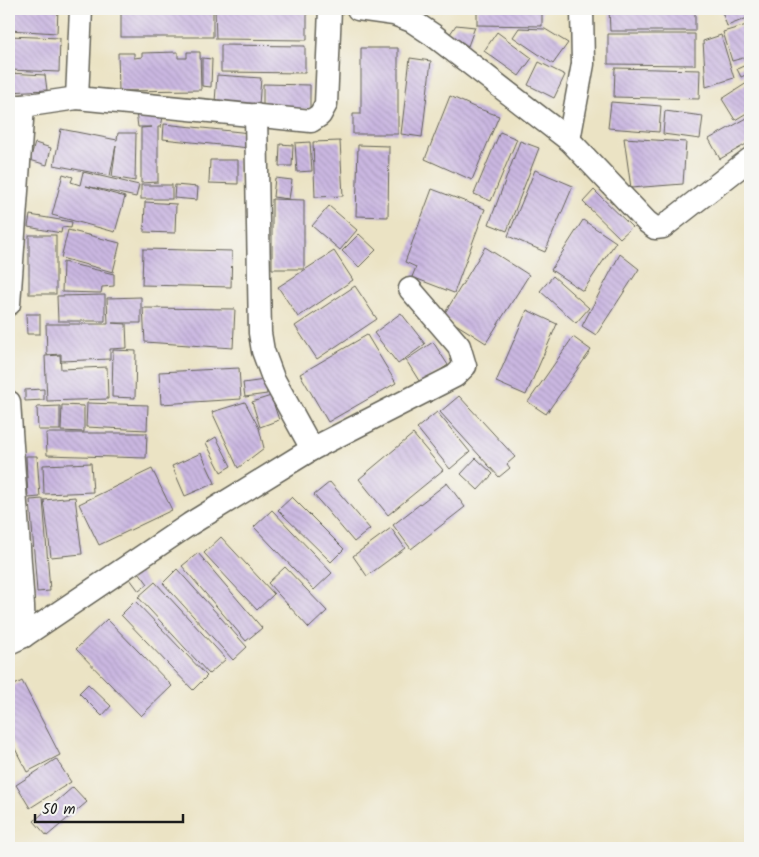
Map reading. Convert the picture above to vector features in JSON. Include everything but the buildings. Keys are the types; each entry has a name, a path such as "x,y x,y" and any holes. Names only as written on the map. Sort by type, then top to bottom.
{"street":[{"path":"76,98 81,9"},
{"path":"9,304 16,106 76,98 311,121 320,115 326,104 330,9"},
{"path":"358,9 394,14 412,21 433,35 569,140 647,222 655,228 664,227 750,159"},
{"path":"569,140 583,64 582,9"},
{"path":"256,115 260,333 263,351 274,378 312,449"},
{"path":"16,639 190,524 312,449 455,376 465,366 459,346 410,289"},
{"path":"9,402 16,639"}]}
